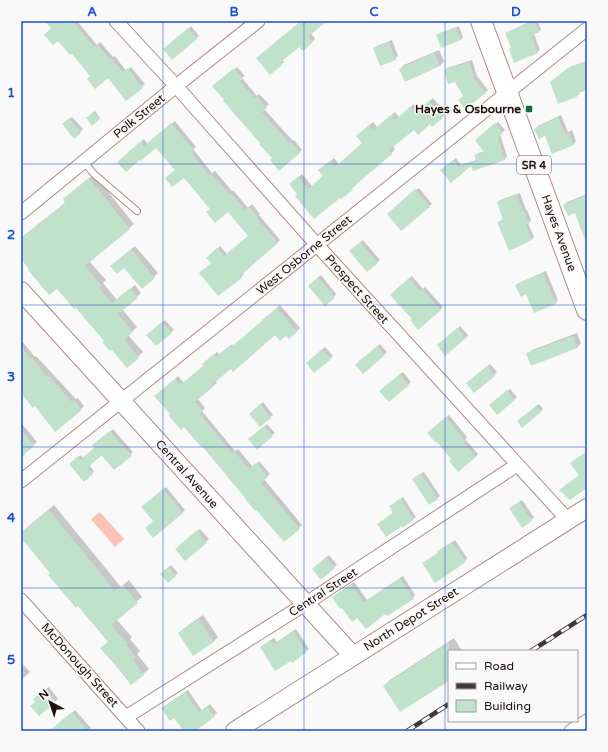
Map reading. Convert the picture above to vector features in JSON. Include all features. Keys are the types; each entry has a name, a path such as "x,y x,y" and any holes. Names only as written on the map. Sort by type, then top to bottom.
{"main road":[{"name":"Hayes Avenue","path":"481,21 586,305"}],"street":[{"name":"Prospect Street","path":"116,21 176,86 316,245 568,520"},
{"name":"Polk Street","path":"21,213 258,21"},
{"name":"West Osborne Street","path":"21,481 587,29"},
{"name":"Central Avenue","path":"21,291 352,656"},
{"name":"Central Street","path":"126,717 305,604 517,465"},
{"name":"North Depot Street","path":"235,731 587,508"},
{"name":"McDonough Street","path":"21,600 138,731"},
{"path":"571,731 587,721"}],"lane":[{"path":"84,162 94,174 137,211"}],"shaded area":[{"path":"100,512 124,539 115,547 91,519"}],"building":[{"path":"45,21 73,21 94,47 97,44 123,72 128,68 143,88 126,101 108,78 95,89 87,79 90,76 72,54 70,55 58,41 53,45 44,35 51,28"},
{"path":"301,21 327,21 309,36 313,42 303,51 299,47 280,63 282,65 270,75 256,58"},
{"path":"534,21 539,32 531,36 538,53 514,63 509,49 511,48 505,33"},
{"path":"456,27 461,40 441,48 436,35"},
{"path":"188,28 197,39 172,60 163,49"},
{"path":"389,42 396,60 380,66 373,48"},
{"path":"434,53 440,66 405,82 399,69"},
{"path":"470,62 474,79 486,93 465,109 458,100 463,96 455,82 448,84 444,70"},
{"path":"587,62 587,90 576,94 577,97 558,104 550,82 568,68"},
{"path":"234,68 243,79 240,81 254,98 256,96 267,108 262,112 289,143 291,142 300,153 279,171 270,160 272,158 212,86"},
{"path":"429,101 443,118 432,127 430,124 418,135 414,130 389,150 392,154 352,188 353,190 341,199 340,198 314,219 295,196 297,194 289,184 298,177 308,189 323,176 318,170 330,161 335,167 362,143 356,136 369,125 373,130 391,115 395,120 410,107 415,113"},
{"path":"93,112 100,119 92,126 86,118"},
{"path":"558,117 565,134 569,132 574,145 552,154 545,136 539,139 534,129"},
{"path":"69,118 81,133 74,139 62,124"},
{"path":"171,123 194,150 191,152 209,175 211,173 245,210 249,206 278,243 240,276 242,278 218,296 199,273 211,263 206,258 217,248 224,256 248,236 228,212 215,223 206,212 210,209 184,178 172,187 165,178 175,170 156,148 126,172 117,162 141,141 144,146"},
{"path":"495,123 503,133 498,137 505,160 473,171 471,166 451,183 440,170 453,160 459,167 476,161 474,155 484,152 475,140"},
{"path":"89,178 130,229 85,266 102,286 99,288 112,303 130,288 138,298 118,314 133,332 124,339 139,358 127,368 112,350 110,351 102,342 104,341 76,308 74,309 57,289 49,295 28,270 29,269 21,259 21,239 65,203 63,199"},
{"path":"415,189 430,207 401,231 387,214"},
{"path":"517,195 529,224 526,225 532,240 509,251 497,222 503,220 497,202"},
{"path":"587,195 586,243 575,213 568,216 563,205"},
{"path":"360,242 378,263 367,272 349,251"},
{"path":"131,249 155,278 142,289 124,268 117,274 110,266"},
{"path":"543,273 556,304 534,313 526,294 521,297 515,285"},
{"path":"318,277 335,298 325,306 308,286"},
{"path":"409,278 420,291 422,289 441,310 418,330 410,320 412,319 390,295"},
{"path":"277,308 297,332 289,339 286,336 280,341 275,335 233,372 231,369 213,384 214,386 195,402 203,411 200,414 232,453 234,451 249,469 256,463 268,477 261,483 300,529 284,542 256,510 255,511 202,446 201,447 184,427 181,430 169,416 170,414 154,396 175,379 180,385 203,366 202,364 214,354 216,357 229,346 230,348"},
{"path":"162,322 172,333 156,346 146,335"},
{"path":"457,328 466,338 445,356 437,345"},
{"path":"573,336 577,348 531,366 526,353"},
{"path":"377,346 385,355 363,374 355,365"},
{"path":"21,347 72,402 74,400 82,410 55,432 35,406 33,408 21,393"},
{"path":"322,349 331,359 314,373 306,363"},
{"path":"487,366 495,376 474,393 466,383"},
{"path":"400,374 409,385 389,402 379,391"},
{"path":"507,390 515,400 497,415 489,405"},
{"path":"260,404 271,418 260,427 249,414"},
{"path":"536,406 541,412 522,428 517,421"},
{"path":"446,417 465,441 463,442 476,457 458,472 449,461 451,459 437,442 436,443 427,433"},
{"path":"264,426 273,436 257,450 248,439"},
{"path":"21,430 34,446 21,457"},
{"path":"110,431 132,456 114,470 101,456 87,468 93,474 84,482 69,464 78,456 80,460 94,448 92,445"},
{"path":"587,451 587,488 570,500 559,490 579,475 570,463"},
{"path":"421,473 438,499 429,505 412,479"},
{"path":"163,489 183,513 153,538 145,528 153,521 141,507"},
{"path":"401,499 414,520 386,537 377,524 393,513 389,506"},
{"path":"519,502 532,521 522,528 509,508"},
{"path":"49,510 115,591 123,585 138,603 111,625 127,643 126,645 136,657 133,660 144,675 131,685 120,670 100,648 108,642 78,606 76,608 48,575 50,573 21,538 21,533"},
{"path":"197,530 207,543 185,561 175,549"},
{"path":"452,542 466,562 435,583 422,563 438,553 437,551"},
{"path":"326,557 335,568 321,580 312,569"},
{"path":"168,567 176,576 168,583 160,574"},
{"path":"400,578 414,599 387,616 385,614 366,629 357,618 352,622 342,608 340,609 332,597 351,584 364,602"},
{"path":"199,619 214,642 193,656 178,633"},
{"path":"293,631 307,652 292,663 291,661 275,671 260,647 271,640 274,644"},
{"path":"449,642 448,682 400,712 383,686"},
{"path":"45,689 56,702 39,716 30,706 35,702 33,699"},
{"path":"185,692 199,712 207,706 215,716 196,731 184,731 174,718 170,721 161,708"},
{"path":"72,712 88,731 49,731"}],"railway":[{"path":"533,650 587,615"},
{"path":"407,731 448,705"}],"place":[{"name":"Hayes & Osbourne","path":"529,109"}]}
